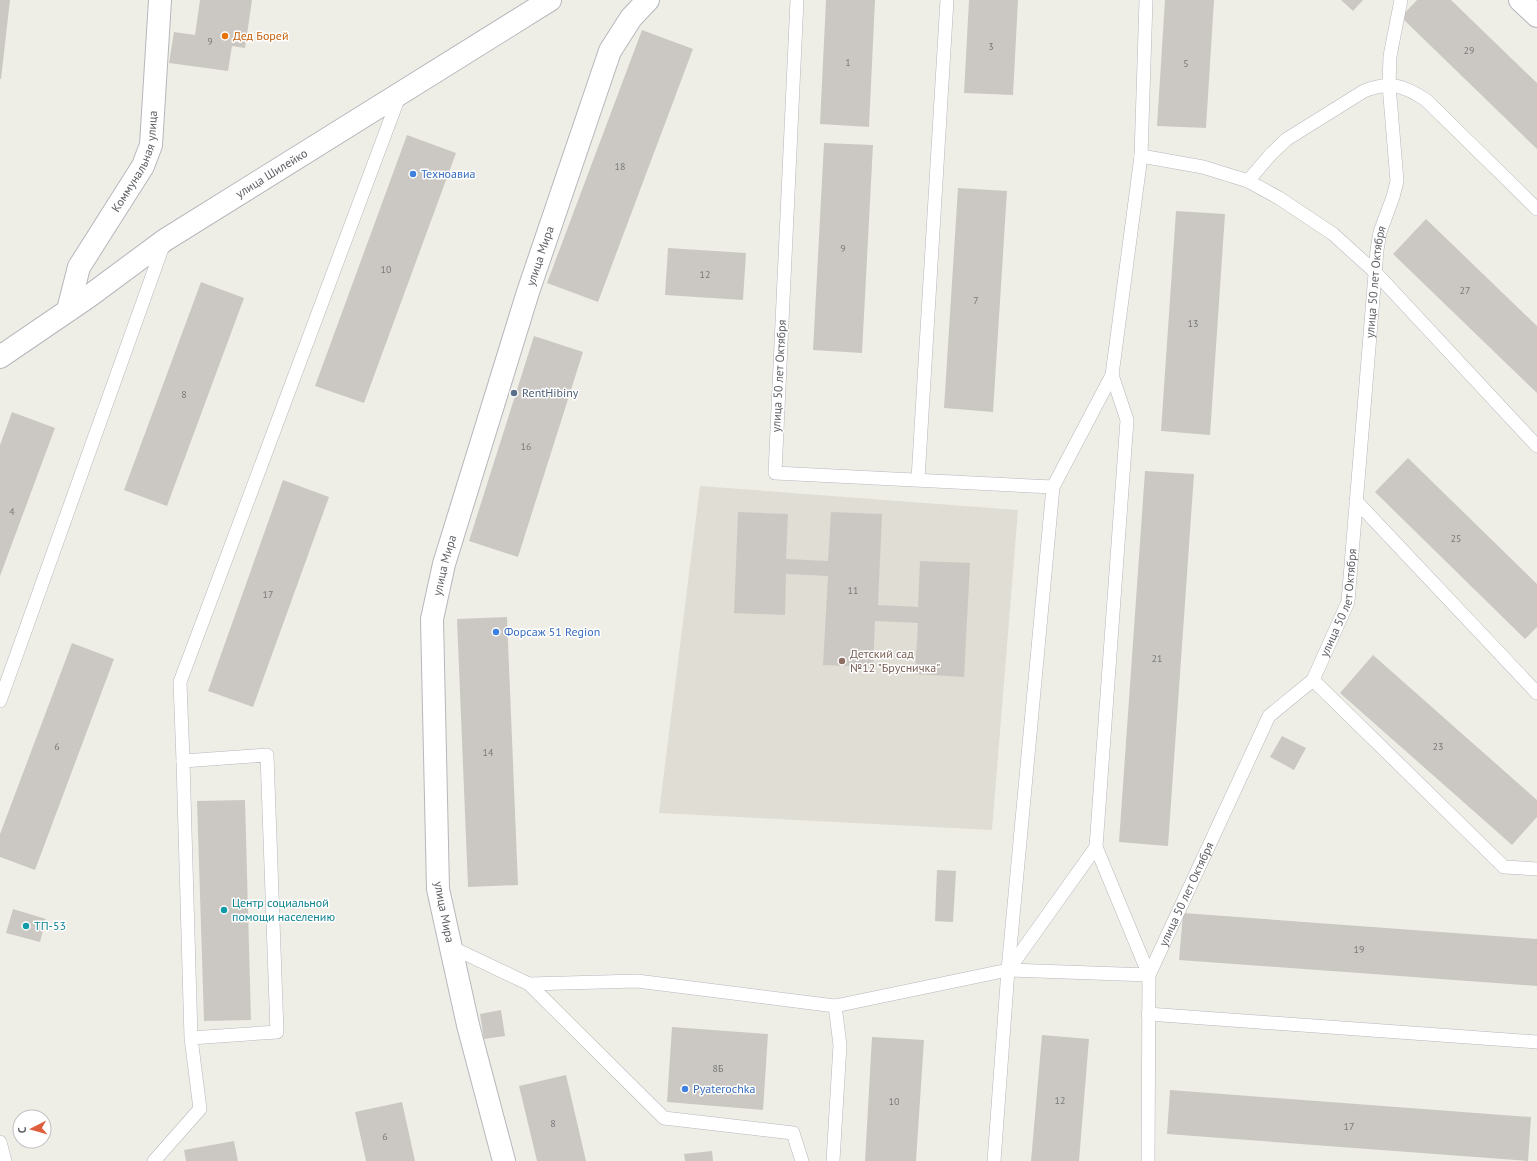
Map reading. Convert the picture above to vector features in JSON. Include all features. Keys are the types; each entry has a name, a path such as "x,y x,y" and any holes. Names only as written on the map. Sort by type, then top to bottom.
{"street":[{"name":"Коммунальная улица","path":"68,310 79,267 143,166 151,145 160,0"},
{"name":"улица Шилейко","path":"0,357 165,240 550,0"},
{"name":"улица Мира","path":"504,1161 468,1025 438,889 432,619 444,564 526,299 610,51 631,18 648,0"}],"lane":[{"name":"улица 50 лет Октября","path":"797,0 774,473 918,479 1053,487"},
{"path":"918,479 946,0"},
{"path":"994,1161 1008,970 1053,487 1112,375 1141,156 1146,0"},
{"name":"улица 50 лет Октября","path":"1148,1161 1149,975 1269,716 1313,680 1348,602 1375,272 1380,232 1393,197 1397,181 1389,84 1390,56 1401,0"},
{"path":"1248,181 1270,154 1287,139 1364,91 1376,86 1389,84 1407,88 1426,100 1537,209"},
{"path":"154,1161 200,1109 191,1038 180,682 400,94"},
{"path":"1141,156 1203,167 1248,181 1279,198 1333,234 1375,272 1537,446"},
{"path":"0,701 165,240"},
{"path":"529,984 637,981 836,1006 1008,970 1149,975 1096,847 1127,420 1112,375"},
{"path":"1356,501 1537,693"},
{"path":"1313,680 1504,867 1537,869"},
{"path":"183,761 267,755 276,1024 276,1032 191,1038"},
{"path":"1008,970 1096,847"},
{"path":"451,947 529,984 664,1118 793,1133 802,1161"},
{"path":"833,1161 840,1045 836,1006"},
{"path":"1148,1014 1537,1042"},
{"path":"0,1142 5,1161"}],"shaded area":[{"name":"Детский сад №12 \"Брусничка\"","path":"700,486 1018,510 992,830 659,813"}],"building":[{"path":"0,0 10,0 1,79 0,79"},
{"path":"200,0 252,0 245,48 232,46 228,71 169,63 174,32 195,35"},
{"path":"826,0 875,0 869,127 820,124"},
{"path":"969,0 1018,0 1013,95 964,93"},
{"path":"1165,0 1214,0 1206,128 1157,126"},
{"path":"1341,0 1363,0 1353,11"},
{"path":"1417,0 1451,0 1537,83 1537,149 1401,17"},
{"path":"642,30 693,49 598,302 547,283"},
{"path":"407,135 456,153 364,403 315,386"},
{"path":"824,143 873,145 862,353 813,350"},
{"path":"958,188 1007,191 993,412 944,408"},
{"path":"1176,211 1225,214 1210,435 1161,431"},
{"path":"1426,219 1537,326 1537,393 1393,254"},
{"path":"668,248 746,253 743,300 665,295"},
{"path":"201,282 244,298 167,506 124,490"},
{"path":"534,336 583,352 518,557 469,541"},
{"path":"12,412 55,428 0,576 0,445"},
{"path":"1408,458 1537,584 1537,627 1525,639 1375,492"},
{"path":"1145,471 1194,474 1168,846 1119,842"},
{"path":"283,480 329,497 253,707 208,691"},
{"path":"738,512 788,514 786,559 828,561 831,512 882,514 878,605 918,607 920,561 970,563 964,677 915,674 918,623 875,621 873,667 823,665 828,576 786,574 785,615 734,613"},
{"path":"507,617 518,885 468,887 457,619"},
{"path":"72,643 114,659 35,870 0,857 0,834"},
{"path":"1373,655 1537,800 1537,817 1512,845 1340,693"},
{"path":"1282,736 1306,748 1294,770 1270,757"},
{"name":"Центр социальной помощи населению","path":"245,800 251,1020 204,1021 197,801"},
{"path":"937,870 956,871 953,922 935,921"},
{"name":"ТП-53","path":"13,909 46,919 40,942 6,933"},
{"path":"1183,913 1537,939 1537,986 1179,960"},
{"path":"501,1010 505,1036 484,1039 480,1014"},
{"path":"672,1027 768,1034 763,1110 667,1102"},
{"path":"1042,1035 1089,1039 1079,1161 1031,1161"},
{"path":"872,1037 924,1040 916,1161 865,1161"},
{"path":"566,1075 586,1161 537,1161 519,1086"},
{"path":"1170,1090 1531,1117 1528,1161 1167,1134"},
{"path":"402,1102 415,1161 366,1161 355,1112"},
{"path":"234,1141 238,1161 186,1161 184,1150"},
{"path":"712,1151 713,1161 685,1161 684,1154"}],"place":[{"name":"Дед Борей","path":"225,36"},
{"name":"Техноавиа","path":"413,174"},
{"name":"RentHibiny","path":"514,393"},
{"name":"Форсаж 51 Region","path":"496,632"},
{"name":"Детский сад №12 \"Брусничка\"","path":"842,661"},
{"name":"Центр социальной помощи населению","path":"224,910"},
{"name":"ТП-53","path":"26,926"},
{"name":"Pyaterochka","path":"685,1089"}]}
